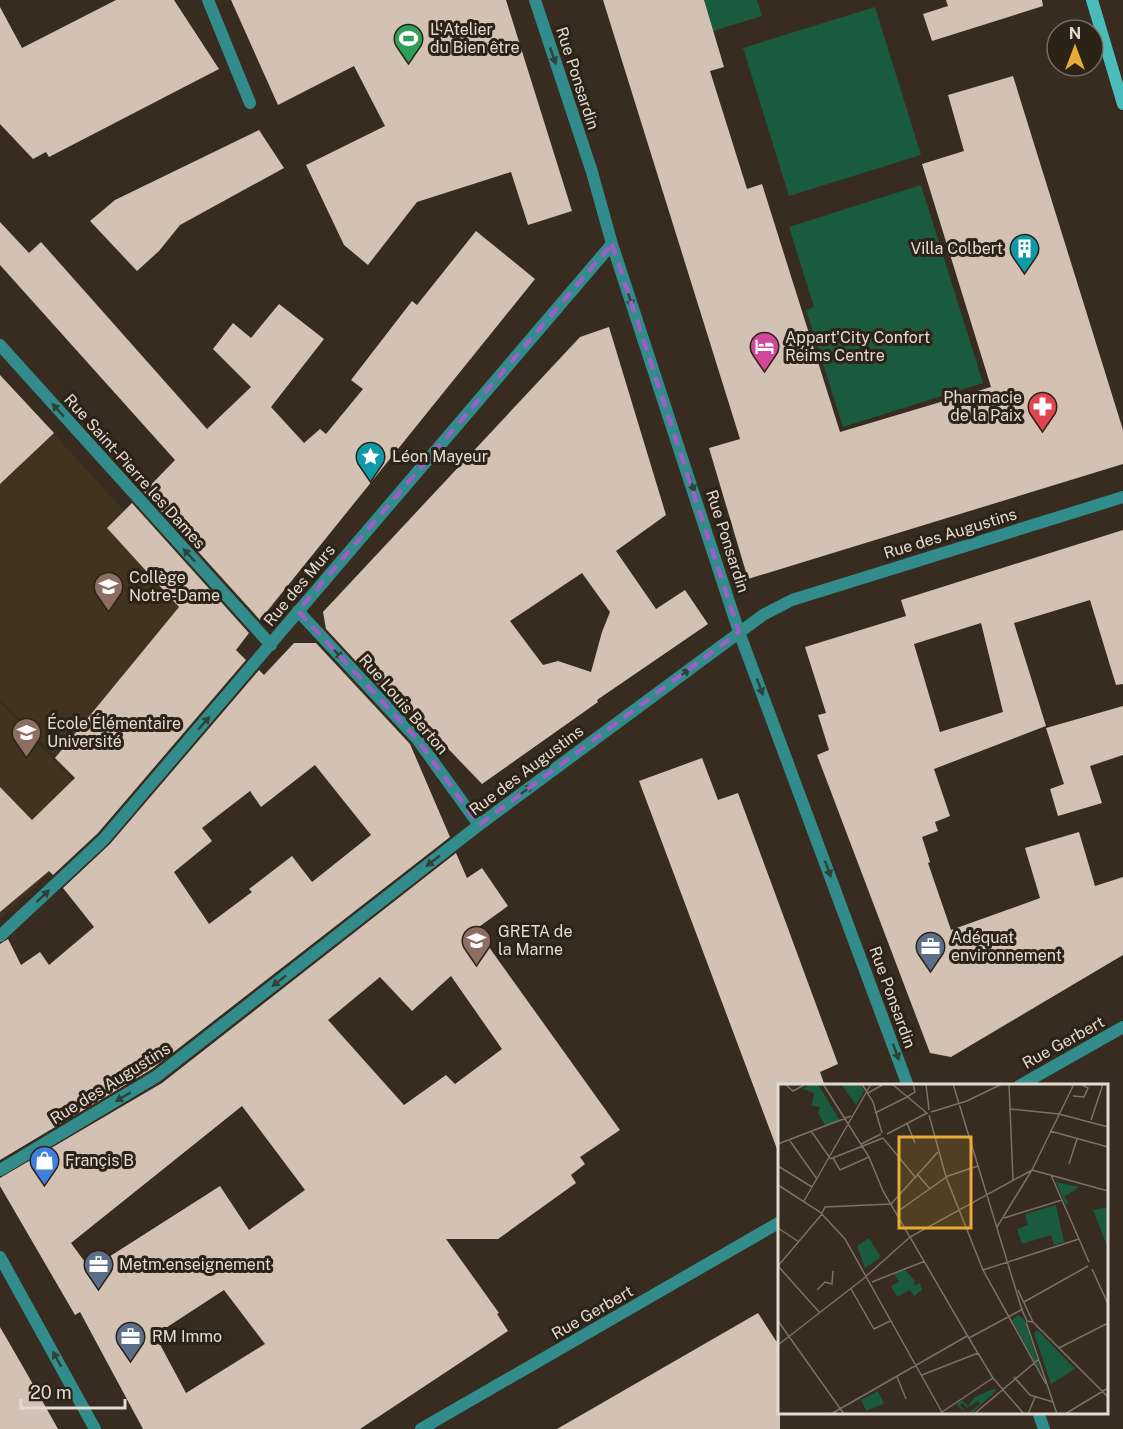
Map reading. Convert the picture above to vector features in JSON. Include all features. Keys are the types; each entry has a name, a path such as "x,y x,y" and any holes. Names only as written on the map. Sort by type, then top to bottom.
{"main road":[{"path":"1092,0 1123,104"}],"street":[{"path":"208,0 250,103"},
{"name":"Rue Ponsardin","path":"535,0 739,632 907,1084"},
{"name":"Rue des Murs","path":"0,936 104,839 612,244"},
{"name":"Rue Saint-Pierre les Dames","path":"0,345 270,645"},
{"name":"Rue des Augustins","path":"0,1170 157,1076 479,825 764,615 792,600 1123,497"},
{"name":"Rue Louis Berton","path":"298,610 417,739 479,825"},
{"name":"Rue Gerbert","path":"1023,1084 1123,1027"},
{"name":"Rue Gerbert","path":"421,1429 778,1223"},
{"path":"0,1257 95,1429"},
{"path":"1038,1414 1044,1429"}],"highlighted area":[{"path":"612,244 739,632 479,825 417,739 298,611"}],"shaded area":[{"name":"Collège Notre-Dame","path":"0,375 243,641 106,810 0,699"},
{"name":"École Élémentaire Université","path":"0,702 104,815 65,858 0,919"}],"green space":[{"path":"704,0 757,0 762,16 713,31"},
{"path":"875,7 921,155 789,196 743,48"},
{"path":"921,185 983,383 843,427 806,310 814,307 789,227"}],"building":[{"path":"116,0 174,0 219,69 49,157 46,152 33,159 0,124 0,7 22,48"},
{"path":"231,0 506,0 572,211 528,225 511,172 417,202 368,265 344,245 306,165 385,126 354,66 278,105"},
{"path":"603,0 704,0 724,67 710,71 747,189 762,184 840,432 991,387 922,164 964,151 948,95 1013,76 1123,430 1123,464 748,579 709,448 740,439"},
{"path":"946,0 1042,0 1043,6 932,41 923,14 948,6"},
{"path":"259,130 284,168 180,225 159,251 137,271 90,221 115,200"},
{"path":"0,222 29,253 41,242 207,429 251,387 213,349 233,323 251,338 279,304 324,339 271,407 304,443 320,429 326,434 363,389 351,380 412,301 417,305 476,231 535,279 260,620 144,492 175,460 0,265"},
{"path":"609,327 666,515 616,551 656,609 685,590 708,624 597,700 598,702 482,784 384,682 391,699 326,629 323,612 580,337","holes":["582,573 610,612 591,672 558,661 543,665 510,621"]},
{"path":"0,375 54,433 0,484"},
{"path":"132,503 249,633 236,650 246,660 98,833 53,875 49,871 0,912 0,787 32,820 75,778 55,758 179,607 107,528"},
{"path":"1123,530 1123,684 1116,685 1090,600 1014,623 1046,726 934,769 950,816 935,822 938,831 922,837 930,862 928,863 951,930 1040,898 1025,848 1079,832 1095,886 1123,877 1123,955 951,1057 930,1053 817,755 829,750 818,715 826,713 805,647 906,616 901,600","holes":["981,623 1003,712 940,732 914,644"]},
{"path":"294,643 316,643 410,744 450,837 152,1069 0,1160 0,944 8,939 21,965 40,952 49,965 94,927 63,888 110,844 259,670 264,675","holes":["315,765 371,835 312,882 292,856 249,889 252,892 209,924 174,872 212,841 202,828 250,791 261,807"]},
{"path":"1123,706 1123,755 1090,766 1102,803 1058,816 1050,789 1064,784 1046,728"},
{"path":"702,758 718,800 738,793 838,1064 820,1072 824,1084 778,1084 778,1149 777,1149 639,781"},
{"path":"456,853 467,878 482,868 508,906 476,929 620,1130 580,1157 585,1164 571,1175 576,1183 498,1239 446,1239 499,1313 497,1314 508,1331 360,1429 143,1429 80,1312 75,1315 0,1186 0,1178 162,1083","holes":["451,976 502,1049 455,1084 446,1075 404,1105 328,1020 380,977 412,1011","242,1106 305,1190 249,1230 220,1186 90,1269 71,1243","224,1290 265,1344 186,1393 155,1335"]},
{"path":"758,1313 778,1344 780,1429 557,1429"},
{"path":"0,1327 26,1372 58,1429 0,1429"}],"place":[{"name":"L'Atelier du Bien être","path":"409,64"},
{"name":"Villa Colbert","path":"1024,274"},
{"name":"Appart'City Confort Reims Centre","path":"764,372"},
{"name":"Pharmacie de la Paix","path":"1043,432"},
{"name":"Léon Mayeur","path":"371,482"},
{"name":"Collège Notre-Dame","path":"108,612"},
{"name":"École Élémentaire Université","path":"26,758"},
{"name":"GRETA de la Marne","path":"477,966"},
{"name":"Adéquat environnement","path":"930,972"},
{"name":"Françis B","path":"44,1186"},
{"name":"Metm.enseignement","path":"98,1290"},
{"name":"RM Immo","path":"131,1362"}]}
